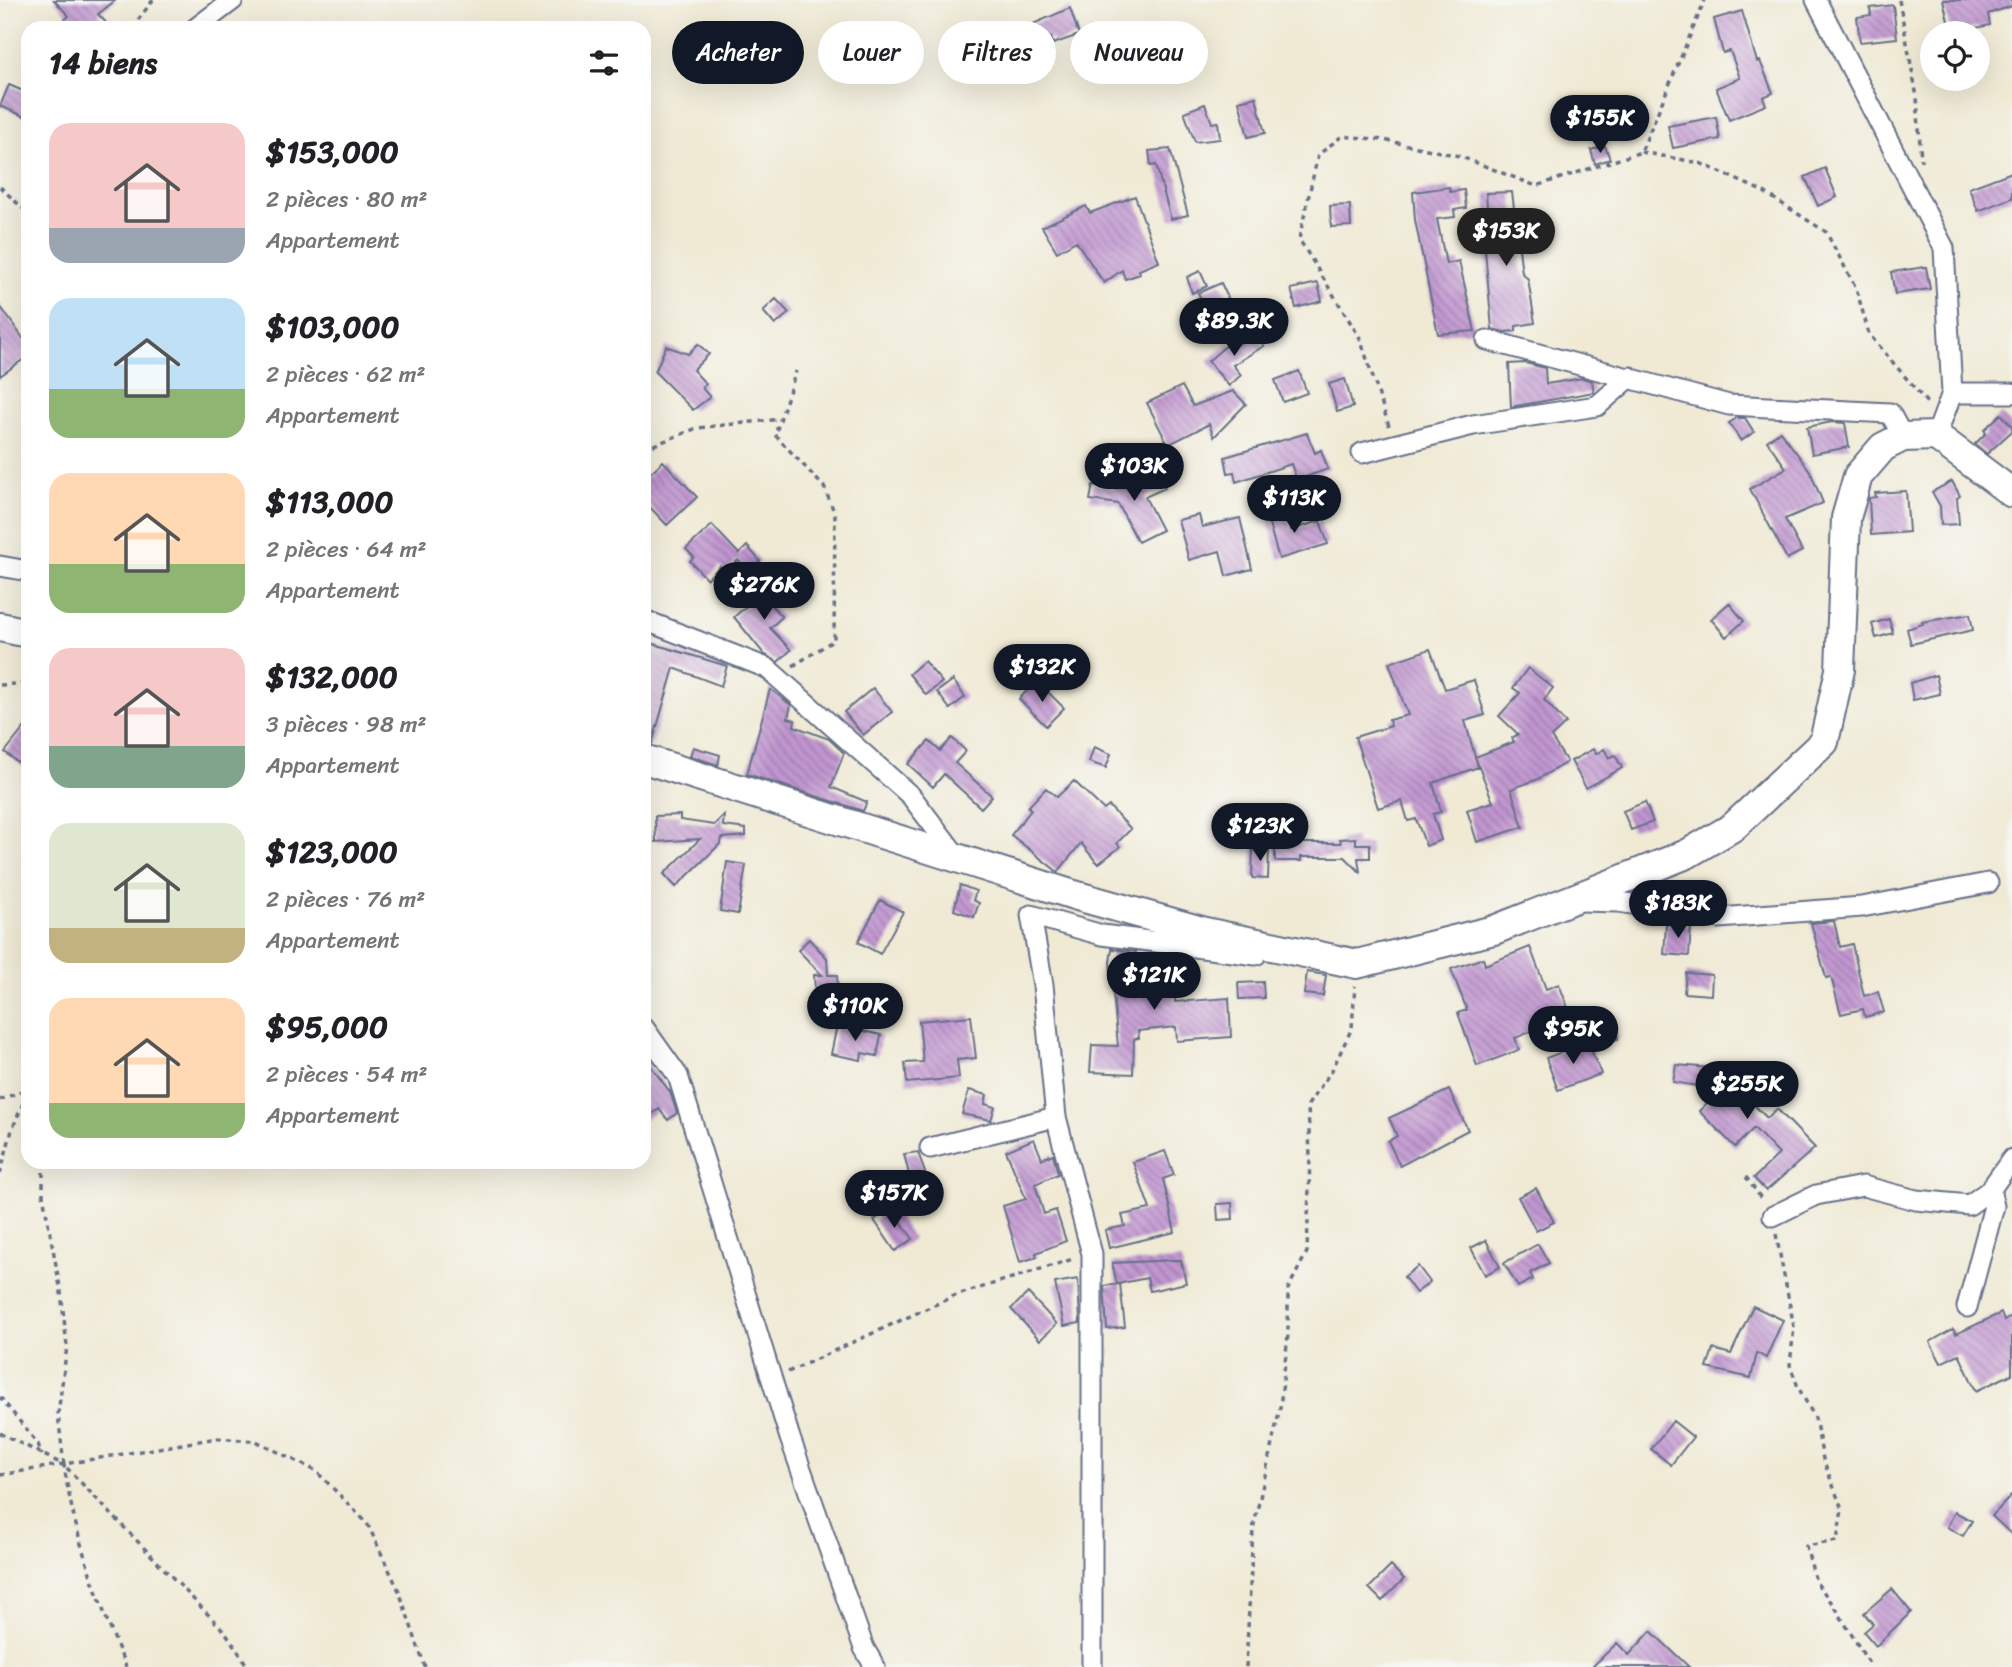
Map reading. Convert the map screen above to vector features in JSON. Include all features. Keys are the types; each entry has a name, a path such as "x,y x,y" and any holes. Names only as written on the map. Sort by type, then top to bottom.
{"street":[{"path":"205,21 233,0"},
{"path":"1816,0 1944,248 1952,393 1936,436"},
{"path":"1487,340 1729,405 1890,413 1903,437"},
{"path":"1362,453 1473,425 1597,406 1630,377"},
{"path":"1952,393 2012,393"},
{"path":"651,761 1205,932 1357,964 1494,930 1687,854 1721,834 1824,742 1840,670 1846,518 1858,476 1883,447 1903,437 1936,436 2012,493"},
{"path":"0,566 21,570"},
{"path":"651,623 767,668 911,796 958,858"},
{"path":"0,627 21,632"},
{"path":"1569,900 1619,902 1719,918 1862,907 1988,883"},
{"path":"1092,1667 1092,1254 1056,1117 1044,985 1031,915 1102,935 1264,956 1309,953"},
{"path":"651,1038 678,1076 771,1379 864,1648 875,1667"},
{"path":"930,1148 1056,1117"},
{"path":"1773,1216 1816,1195 1863,1186 1916,1200 1969,1205 1990,1190 2012,1159"},
{"path":"1967,1307 1994,1206 1990,1190"}],"path":[{"path":"137,21 153,0"},
{"path":"1641,152 1705,0"},
{"path":"1899,0 1917,97 1921,167"},
{"path":"1401,444 1384,418 1360,338 1300,239 1318,155 1342,136 1384,139 1459,156 1535,186 1641,152 1700,163 1764,192 1826,232 1856,288 1869,334 1928,400 1936,436"},
{"path":"0,187 21,206"},
{"path":"777,677 834,640 835,514 824,488 775,435 796,371"},
{"path":"651,446 697,428 782,418"},
{"path":"0,685 21,684"},
{"path":"1246,1667 1252,1529 1280,1408 1288,1335 1288,1289 1307,1252 1310,1157 1308,1104 1332,1070 1352,1028 1357,964"},
{"path":"0,1100 21,1092"},
{"path":"0,1174 21,1108"},
{"path":"44,1169 43,1195 61,1292 67,1346 58,1414 71,1514 89,1574 126,1667"},
{"path":"1746,1177 1773,1216 1794,1327 1790,1365 1798,1387 1815,1418 1823,1459 1842,1508 1837,1541 1806,1546 1816,1582 1835,1607 1871,1667"},
{"path":"771,1379 843,1349 954,1296 1092,1254"},
{"path":"0,1397 38,1444 42,1455"},
{"path":"0,1433 64,1465 226,1633 248,1667"},
{"path":"0,1475 216,1438 256,1441 316,1471 367,1522 399,1591 425,1667"}],"building":[{"path":"54,0 116,0 98,14 104,21 63,21 69,16"},
{"path":"1943,0 2012,0 2012,6 1988,14 1989,21 1948,21"},
{"path":"1893,5 1897,38 1860,42 1857,17 1871,15 1870,8"},
{"path":"1070,8 1074,21 1070,21 1070,38 1056,43 1056,21 1040,21"},
{"path":"1742,11 1757,62 1760,61 1773,93 1763,97 1766,105 1729,120 1716,88 1740,78 1730,51 1723,53 1714,19"},
{"path":"9,85 21,90 21,115 0,106"},
{"path":"1256,97 1265,133 1248,137 1239,101"},
{"path":"1205,104 1212,123 1218,122 1220,139 1195,142 1184,112"},
{"path":"1716,117 1720,139 1673,148 1668,126"},
{"path":"1605,146 1610,159 1595,164 1591,150"},
{"path":"1170,149 1188,215 1171,219 1156,165 1151,166 1149,151"},
{"path":"1825,168 1837,197 1818,206 1805,177"},
{"path":"2012,172 2012,198 1978,211 1969,188"},
{"path":"1449,187 1450,192 1464,190 1466,208 1454,210 1455,217 1437,219 1446,264 1459,261 1475,331 1438,334 1415,220 1413,192"},
{"path":"1512,192 1522,273 1528,279 1535,323 1516,326 1516,331 1504,332 1492,329 1485,250 1490,249 1486,193"},
{"path":"1135,196 1159,262 1139,270 1140,274 1125,279 1122,270 1104,283 1076,241 1057,252 1042,227 1086,206 1090,213"},
{"path":"1350,205 1351,226 1331,227 1330,206"},
{"path":"1926,267 1930,289 1895,294 1891,272"},
{"path":"1200,271 1207,286 1192,293 1187,277"},
{"path":"1221,283 1231,304 1209,315 1198,293"},
{"path":"1318,283 1322,301 1296,308 1291,289"},
{"path":"776,299 789,313 775,325 763,311"},
{"path":"0,306 21,335 21,361 0,376"},
{"path":"1256,333 1264,346 1233,365 1241,375 1229,386 1208,361 1229,343 1233,347"},
{"path":"698,344 709,354 693,370 706,384 702,388 710,397 693,410 655,372 666,346 688,354"},
{"path":"1525,363 1545,368 1546,384 1583,378 1592,381 1594,392 1511,407 1509,364"},
{"path":"1299,371 1307,393 1283,402 1275,380"},
{"path":"1345,379 1353,407 1337,412 1329,384"},
{"path":"1182,386 1193,406 1233,391 1246,404 1214,437 1209,424 1168,445 1147,403"},
{"path":"2001,414 2012,426 2012,431 1987,454 1975,444 1986,433 1984,430"},
{"path":"1737,418 1745,418 1754,432 1741,441 1729,423"},
{"path":"1832,422 1845,423 1849,447 1812,454 1807,427"},
{"path":"1780,431 1810,471 1823,503 1785,519 1802,551 1787,559 1750,489 1786,468 1767,441"},
{"path":"1307,433 1315,453 1321,450 1328,469 1297,480 1291,464 1236,482 1234,472 1228,473 1225,457"},
{"path":"663,461 697,497 667,525 651,508 651,472"},
{"path":"1157,470 1165,488 1145,497 1162,530 1138,542 1118,504 1090,500 1093,485 1116,489"},
{"path":"1952,481 1960,496 1957,498 1959,524 1941,525 1940,506 1932,492"},
{"path":"1906,491 1909,532 1871,535 1869,498 1876,497 1875,493"},
{"path":"1286,509 1291,530 1320,521 1328,544 1279,559 1266,514"},
{"path":"1199,515 1202,527 1240,518 1252,569 1226,576 1220,551 1189,560 1178,520"},
{"path":"712,525 739,554 747,546 760,561 750,571 738,560 726,571 720,566 707,579 690,561 694,557 686,549"},
{"path":"776,580 786,590 771,605 782,617 770,628 791,650 778,662 764,654 734,617"},
{"path":"1729,603 1744,621 1726,637 1711,619"},
{"path":"1970,614 1973,630 1911,644 1907,629 1923,624 1922,622"},
{"path":"1889,619 1893,633 1876,638 1872,624"},
{"path":"651,643 727,666 721,686 674,668 652,744"},
{"path":"1430,649 1445,689 1474,680 1485,715 1465,721 1478,767 1433,783 1441,812 1433,814 1441,840 1426,846 1416,819 1408,821 1402,801 1378,808 1355,737 1391,726 1389,720 1408,715 1389,663"},
{"path":"924,661 942,682 926,695 909,674"},
{"path":"1528,668 1553,688 1544,700 1566,723 1551,737 1567,762 1536,780 1511,789 1523,827 1477,842 1467,810 1493,802 1475,757 1514,742 1512,738 1518,734 1499,716 1520,693 1513,688"},
{"path":"1936,675 1940,694 1913,700 1910,683"},
{"path":"953,680 965,697 950,709 937,692"},
{"path":"1037,681 1064,708 1046,726 1019,699"},
{"path":"873,688 892,712 863,735 844,712"},
{"path":"770,689 791,705 788,718 795,720 794,726 829,739 844,753 831,787 867,802 863,811 747,774"},
{"path":"21,732 21,765 5,752"},
{"path":"952,738 966,751 955,763 992,796 981,808 944,774 933,787 908,764 929,741 940,751"},
{"path":"693,747 720,755 718,765 690,756"},
{"path":"1094,747 1111,754 1106,768 1089,762"},
{"path":"1593,749 1596,754 1604,749 1609,758 1615,755 1622,768 1586,788 1571,761"},
{"path":"1074,781 1104,810 1109,806 1131,829 1117,843 1120,847 1098,864 1081,843 1058,872 1011,835 1031,810 1028,807 1046,788 1057,797"},
{"path":"1645,802 1653,822 1631,830 1623,811"},
{"path":"680,815 680,820 714,825 724,815 723,826 746,829 746,836 722,838 721,843 676,887 664,874 700,839 656,842 655,816"},
{"path":"1356,838 1356,844 1370,844 1370,858 1358,858 1360,872 1345,857 1301,857 1301,861 1275,861 1275,843 1341,843 1340,839"},
{"path":"1253,847 1269,848 1268,879 1252,878"},
{"path":"727,862 746,865 738,914 720,911"},
{"path":"960,885 976,891 973,900 979,903 974,917 954,910"},
{"path":"880,900 903,912 880,954 858,942"},
{"path":"1834,921 1840,947 1852,944 1864,996 1878,992 1884,1012 1865,1017 1863,1009 1841,1014 1831,977 1826,978 1811,923"},
{"path":"1666,924 1691,926 1689,956 1664,954"},
{"path":"809,939 827,958 828,975 837,975 838,990 815,991 814,975 822,975 798,950"},
{"path":"1530,947 1546,989 1559,984 1571,1016 1515,1038 1519,1050 1477,1066 1458,1013 1467,1010 1451,969 1483,958 1485,965"},
{"path":"1112,949 1136,952 1134,965 1176,967 1175,1002 1229,998 1231,1037 1177,1041 1176,1027 1138,1031 1139,1038 1134,1039 1133,1074 1090,1072 1092,1045 1118,1046 1110,962"},
{"path":"1307,972 1326,975 1323,996 1304,994"},
{"path":"1686,973 1712,975 1711,995 1684,993"},
{"path":"1263,982 1264,998 1239,999 1238,983"},
{"path":"971,1016 976,1058 957,1060 959,1078 907,1083 905,1063 923,1062 919,1021"},
{"path":"1614,1021 1618,1039 1603,1042 1599,1024"},
{"path":"837,1025 881,1035 877,1056 862,1053 861,1060 831,1054"},
{"path":"1588,1042 1601,1074 1558,1090 1546,1058"},
{"path":"1676,1065 1724,1069 1724,1074 1767,1118 1777,1109 1815,1148 1766,1191 1754,1178 1779,1154 1754,1128 1735,1147 1699,1111 1720,1090 1673,1082"},
{"path":"651,1066 670,1092 677,1113 668,1120 659,1109 651,1115"},
{"path":"969,1090 987,1095 985,1104 995,1107 991,1120 962,1114"},
{"path":"1449,1090 1468,1130 1400,1166 1388,1141 1397,1136 1389,1118"},
{"path":"1034,1139 1042,1159 1053,1154 1058,1174 1035,1184 1044,1214 1056,1210 1066,1241 1036,1253 1037,1257 1020,1262 1003,1206 1026,1199 1006,1151"},
{"path":"1165,1151 1174,1175 1163,1179 1175,1232 1109,1248 1105,1230 1125,1226 1122,1215 1150,1209 1133,1162"},
{"path":"918,1152 932,1194 915,1199 904,1154"},
{"path":"1536,1188 1554,1222 1536,1231 1518,1197"},
{"path":"1232,1203 1233,1219 1218,1220 1217,1204"},
{"path":"888,1211 894,1211 913,1239 895,1251 874,1220"},
{"path":"1486,1240 1500,1267 1485,1275 1471,1248"},
{"path":"1538,1244 1549,1263 1530,1273 1533,1279 1518,1287 1504,1263"},
{"path":"1181,1260 1186,1283 1150,1291 1147,1278 1117,1284 1112,1263"},
{"path":"1418,1266 1430,1282 1416,1293 1404,1277"},
{"path":"1078,1279 1080,1323 1064,1326 1055,1283"},
{"path":"1120,1284 1125,1327 1107,1329 1104,1286"},
{"path":"1028,1293 1057,1324 1040,1340 1011,1309"},
{"path":"1753,1306 1783,1320 1766,1358 1757,1353 1751,1378 1707,1368 1713,1349 1731,1354"},
{"path":"2001,1313 2004,1321 2012,1316 2012,1374 1976,1391 1959,1354 1941,1363 1930,1342 1953,1329 1956,1334"},
{"path":"1673,1421 1693,1437 1671,1465 1651,1449"},
{"path":"2012,1495 2012,1535 1992,1516"},
{"path":"1955,1512 1972,1521 1963,1536 1947,1527"},
{"path":"1391,1566 1404,1579 1382,1601 1369,1588"},
{"path":"1892,1589 1911,1612 1876,1646 1864,1632 1873,1624 1864,1613"},
{"path":"1651,1631 1689,1667 1592,1667 1617,1643 1629,1655"}]}
